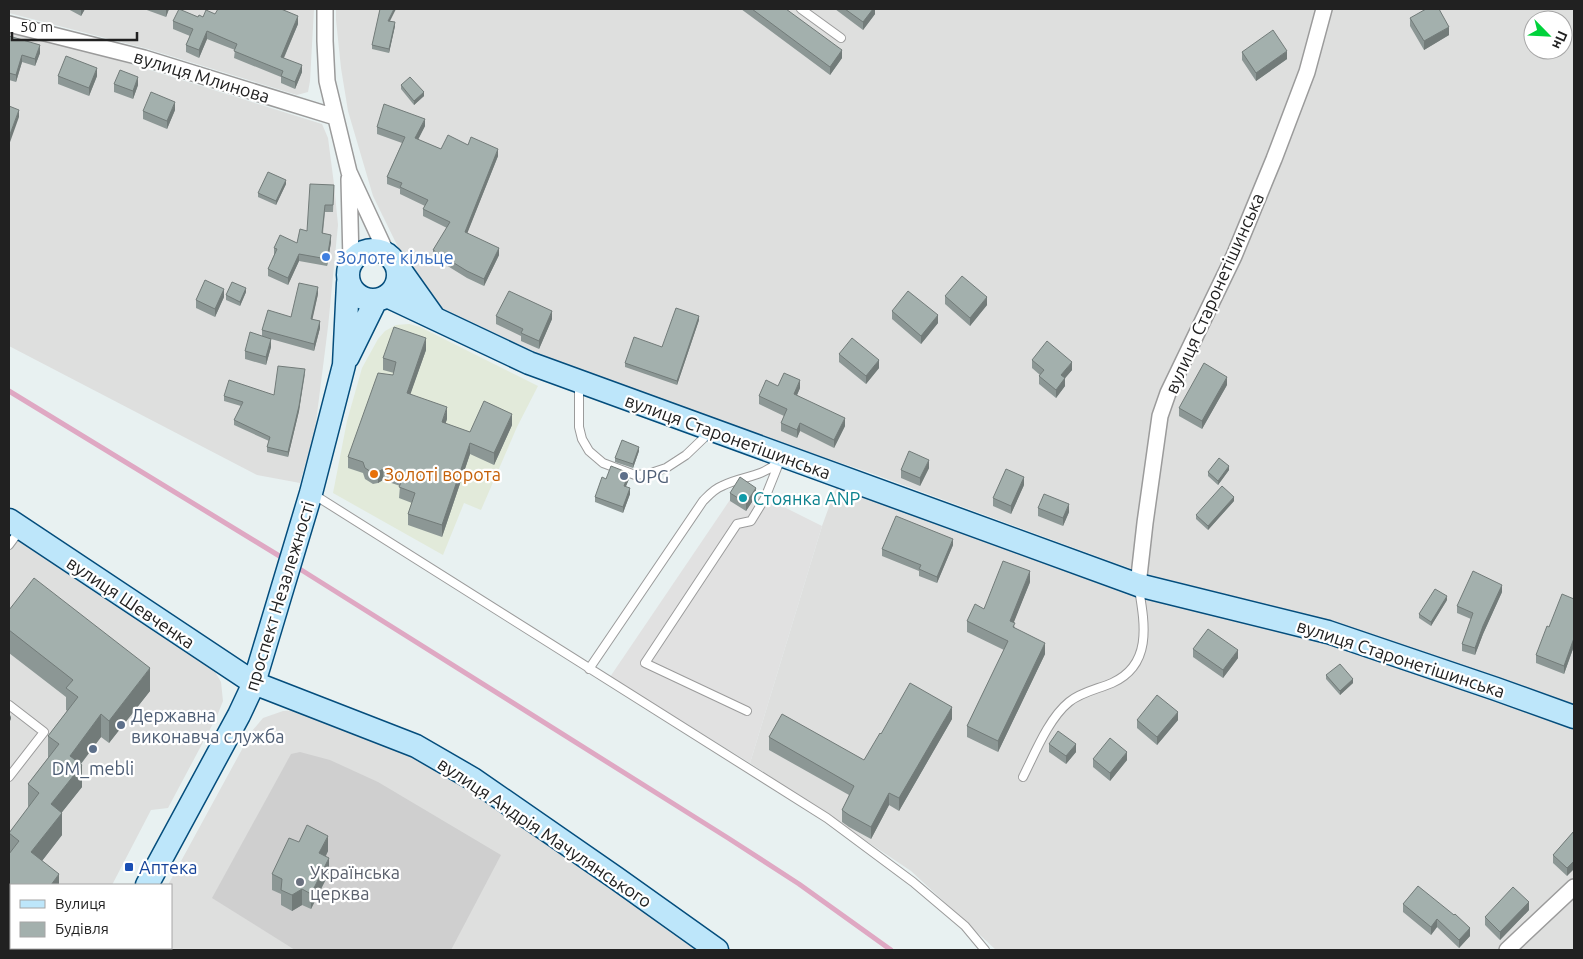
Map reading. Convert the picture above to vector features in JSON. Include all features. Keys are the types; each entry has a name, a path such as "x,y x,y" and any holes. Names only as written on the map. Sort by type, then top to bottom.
{"main road":[{"path":"344,365 349,272 356,255 372,249 380,250 391,257 434,317"},
{"path":"344,365 382,298 393,290 396,283 397,268 391,257"},
{"path":"349,272 352,290 359,296 367,300 382,298"},
{"name":"вулиця Старонетішинська","path":"382,298 434,317 529,363 579,382 917,503 1138,585 1328,632 1496,688 1574,717"},
{"name":"проспект Незалежності","path":"148,884 239,715 254,683 311,493 344,365"},
{"name":"вулиця Шевченка","path":"13,531 254,683"},
{"name":"вулиця Андрія Мачулянського","path":"254,683 416,746 456,769 514,806 715,950"}],"street":[{"path":"325,9 327,81 349,172 391,257"},
{"name":"вулиця Старонетішинська","path":"1138,585 1160,416 1172,385 1234,256 1274,159 1307,72 1324,9"},
{"name":"вулиця Млинова","path":"9,24 144,58 335,117"},
{"path":"349,172 349,272"},
{"path":"1507,950 1574,887"}],"lane":[{"path":"801,9 841,38"},
{"path":"579,382 579,427 582,439 589,451 602,463 635,475 648,474 666,468 686,455 712,430"},
{"path":"589,669 703,501 722,486 770,470 778,463 782,456"},
{"path":"747,711 645,663 737,524 751,521 765,498 782,456"},
{"path":"311,493 828,818 912,882 965,926 985,950"},
{"path":"1023,777 1050,726 1066,705 1078,696 1112,683 1126,675 1135,665 1141,652 1144,633 1138,585"},
{"path":"9,705 44,732 9,777"}],"shaded area":[{"path":"9,9 314,9 308,92 297,95 148,49 9,13"},
{"path":"336,9 1574,9 1574,705 1379,637 1289,611 1147,574 1115,563 868,472 743,430 543,356 442,308 421,294 373,196 348,111 341,68"},
{"path":"9,32 105,56 322,124 328,138 338,225 315,430 300,483 257,475 9,346"},
{"path":"409,324 420,327 538,386 517,427 481,510 464,503 443,555 333,493 347,421 362,368 378,339 385,331 396,325"},
{"path":"740,485 822,526 750,763 610,677"},
{"path":"836,488 980,538 1128,595 1156,599 1319,640 1574,728 1574,950 996,950 911,871 750,763 822,526"},
{"path":"9,530 214,670 221,682 223,701 217,716 168,808 151,810 113,884 10,884 10,949 90,949 9,950"},
{"path":"302,710 412,753 480,795 568,855 696,950 145,950 172,949 172,884 169,884 252,731 263,718 283,711"},
{"path":"300,752 330,760 378,782 501,855 451,950 295,950 212,898 291,754"}],"building":[{"path":"179,9 198,17 199,15 203,17 206,10 215,14 218,9 281,9 298,16 281,57 302,65 295,82 281,76 283,71 234,51 237,44 207,31 199,50 186,45 193,29 173,21"},
{"path":"380,9 394,9 388,21 395,22 389,49 372,45"},
{"path":"752,9 786,9 842,50 830,67"},
{"path":"845,9 873,9 863,22"},
{"path":"1426,9 1439,9 1449,27 1424,41 1410,18"},
{"path":"1273,30 1287,51 1256,73 1242,52"},
{"path":"9,36 40,45 35,59 22,55 16,75 9,73"},
{"path":"66,56 97,68 89,88 58,76"},
{"path":"120,70 138,77 133,91 114,84"},
{"path":"410,77 424,92 414,101 401,85"},
{"path":"151,92 175,102 167,121 143,111"},
{"path":"384,104 425,119 415,138 441,149 448,135 468,145 471,137 498,149 465,232 499,248 484,279 433,250 450,222 423,209 428,200 400,187 402,183 387,177 405,137 377,127"},
{"path":"9,106 19,110 9,137"},
{"path":"268,172 286,180 276,201 258,193"},
{"path":"310,184 334,185 333,205 325,205 322,233 331,235 327,259 299,254 288,278 268,269 277,249 274,248 280,235 297,243 300,229 307,231"},
{"path":"962,276 987,297 970,318 945,296"},
{"path":"205,280 224,289 215,309 196,300"},
{"path":"232,282 246,288 240,302 226,295"},
{"path":"299,283 318,287 311,319 320,321 314,344 262,330 268,310 291,317"},
{"path":"509,291 552,311 539,341 521,333 523,329 496,316"},
{"path":"908,291 938,315 921,336 892,311"},
{"path":"676,308 699,316 677,381 625,363 634,337 662,347"},
{"path":"394,327 426,338 407,393 447,407 442,422 470,432 484,401 512,414 494,453 470,443 442,525 408,514 415,493 399,487 404,476 383,469 373,473 365,468 363,462 348,457 378,373 393,375 396,362 383,358"},
{"path":"250,332 271,339 266,357 245,351"},
{"path":"852,338 879,360 866,376 839,354"},
{"path":"1047,341 1072,362 1061,375 1065,378 1056,390 1039,376 1044,370 1032,360"},
{"path":"1204,363 1227,377 1202,421 1179,408"},
{"path":"278,366 305,369 299,406 288,452 267,447 270,437 234,420 243,402 224,396 229,380 274,395"},
{"path":"784,373 800,380 794,394 845,418 834,440 800,423 797,430 781,423 787,409 759,396 766,380 778,386"},
{"path":"622,440 639,447 633,464 615,458"},
{"path":"909,451 929,460 920,478 901,470"},
{"path":"1219,458 1229,466 1218,481 1208,472"},
{"path":"611,466 629,473 624,486 630,488 623,507 595,497 602,477 606,479"},
{"path":"1006,469 1024,477 1011,506 993,498"},
{"path":"740,477 756,488 746,503 730,493"},
{"path":"1222,486 1234,497 1208,526 1196,515"},
{"path":"1044,494 1069,504 1063,518 1038,508"},
{"path":"896,516 953,539 937,577 919,569 921,565 882,549"},
{"path":"1003,561 1030,571 1010,621 1015,623 1013,627 1045,643 998,741 967,726 1008,641 967,621 975,604 984,609"},
{"path":"1473,571 1502,585 1475,648 1462,644 1473,613 1457,606"},
{"path":"34,578 150,668 109,721 101,714 70,756 82,765 51,804 62,813 31,852 59,874 52,884 10,884 10,926 9,854 19,841 9,833 39,793 28,784 59,744 48,736 78,697 66,688 73,680 9,630 9,610"},
{"path":"1435,589 1447,596 1431,622 1419,614"},
{"path":"1562,594 1574,599 1574,638 1564,666 1536,655"},
{"path":"1208,629 1238,650 1223,670 1193,649"},
{"path":"1340,664 1353,679 1340,691 1326,675"},
{"path":"910,683 952,707 899,798 889,793 871,827 842,810 854,786 769,737 782,714 864,760"},
{"path":"1157,695 1178,712 1157,737 1137,720"},
{"path":"1058,731 1076,744 1066,756 1049,744"},
{"path":"1110,738 1127,752 1110,773 1093,759"},
{"name":"Українська церква","path":"307,825 328,836 319,853 329,858 311,894 302,889 292,895 281,890 282,879 272,874 289,838 299,842"},
{"path":"1574,831 1574,861 1567,868 1553,855"},
{"path":"1418,886 1470,928 1459,940 1437,919 1431,927 1403,904"},
{"path":"1513,887 1529,902 1500,932 1485,917"}],"waterway":[{"path":"9,391 286,560"},
{"path":"295,566 728,838 799,884 891,950"}],"place":[{"name":"Золоте кільце","path":"326,257"},
{"name":"Золоті ворота","path":"374,474"},
{"name":"UPG","path":"624,476"},
{"name":"Стоянка ANP","path":"743,498"},
{"name":"Державна виконавча служба","path":"121,725"},
{"name":"DM_mebli","path":"93,749"},
{"name":"Аптека","path":"129,867"},
{"name":"Українська церква","path":"300,882"}]}
